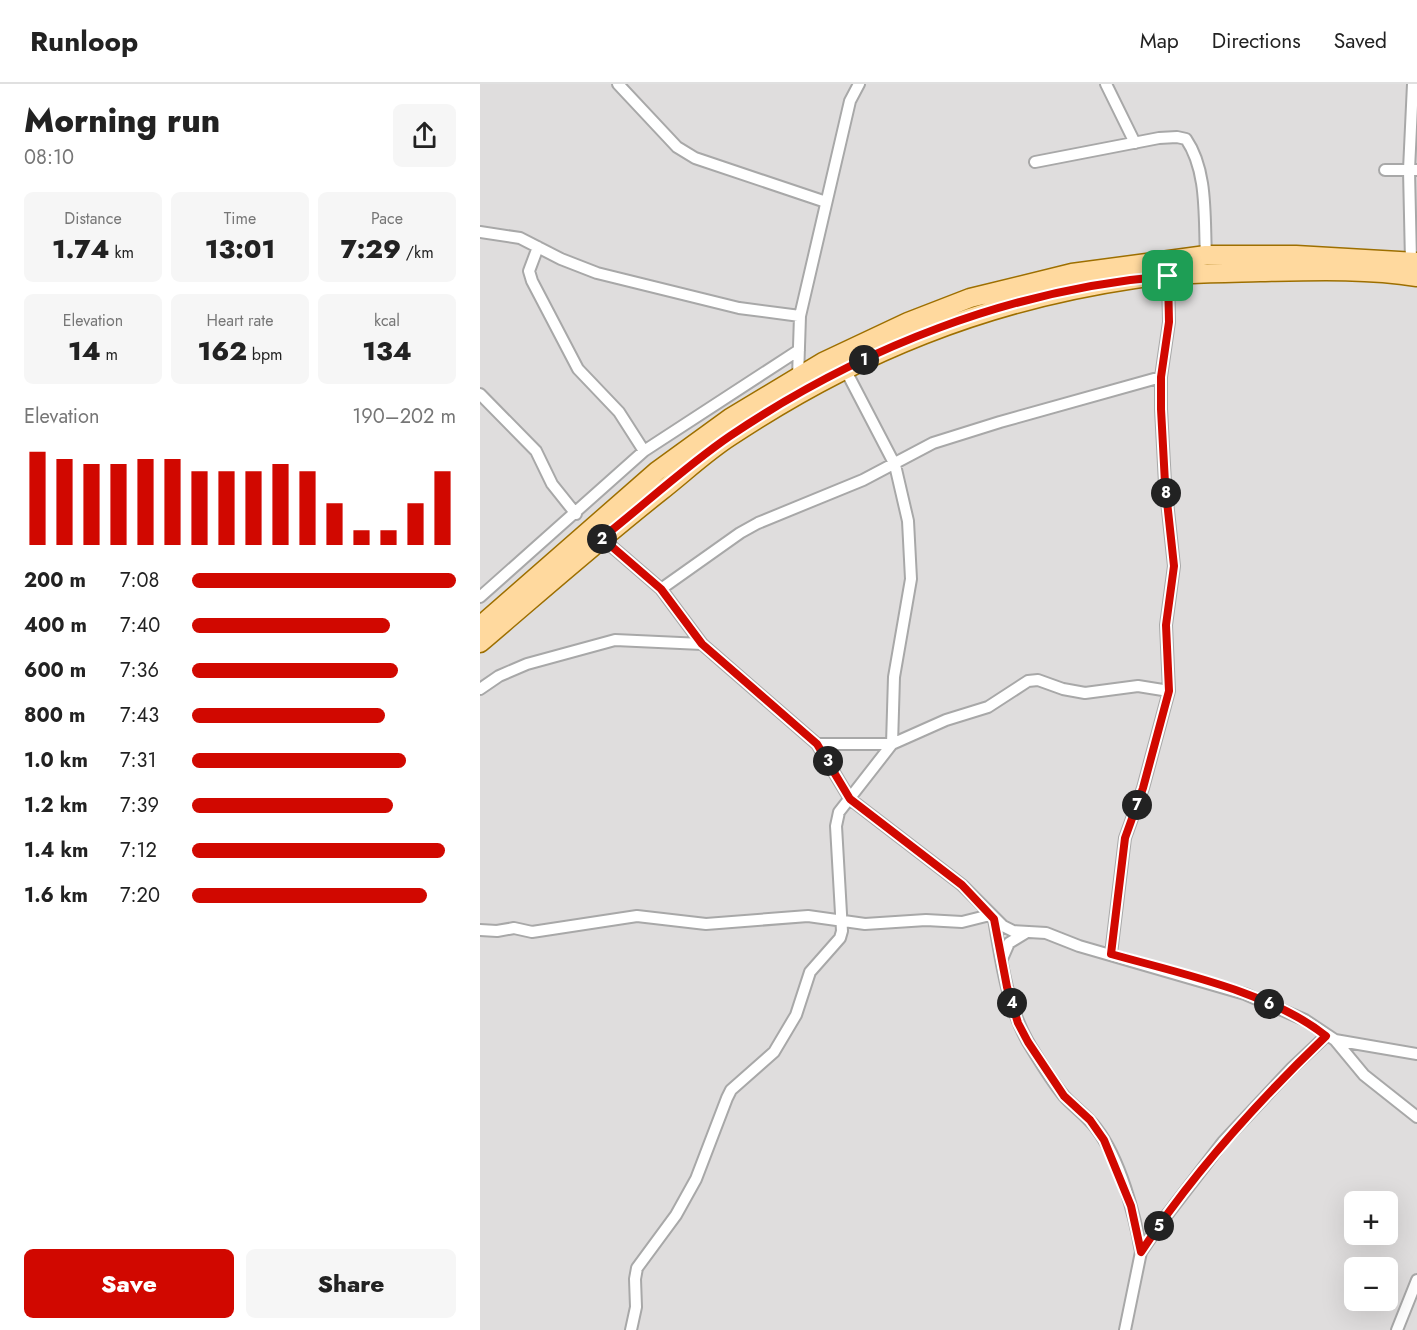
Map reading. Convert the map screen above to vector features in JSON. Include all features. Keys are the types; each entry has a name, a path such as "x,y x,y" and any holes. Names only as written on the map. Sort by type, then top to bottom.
{"main road":[{"path":"480,626 657,471 730,418 823,362 908,322 970,298 1072,273 1206,255 1296,255 1415,267"},
{"path":"480,644 602,538 729,437 845,369 927,332 992,309 1083,288 1168,276 1333,270 1384,272 1415,267"}],"street":[{"path":"618,84 677,147 695,158 826,202"},
{"path":"798,377 800,316 850,101 860,84"},
{"path":"1106,84 1135,143"},
{"path":"1413,84 1415,267"},
{"path":"1035,162 1135,143 1177,137 1186,139 1194,151 1199,170 1206,255"},
{"path":"1385,170 1413,170"},
{"path":"480,232 520,238 580,267 609,276 739,308 800,316"},
{"path":"538,247 530,271 532,281 578,369 619,412 644,451"},
{"path":"1111,954 1125,838 1143,788 1169,691 1166,625 1174,566 1165,483 1161,377 1169,322 1168,276"},
{"path":"480,597 576,514 644,451 799,350"},
{"path":"631,1330 636,1307 637,1268 676,1215 696,1179 731,1090 774,1052 802,1002 810,972 840,938 842,921 836,826 839,812 892,744 894,677 910,579 908,521 895,465 845,369"},
{"path":"661,589 740,533 758,523 895,465 918,451 952,436 1161,377"},
{"path":"480,394 536,451 552,484 576,514"},
{"path":"602,538 661,589 702,644 817,744 850,799 962,885 992,917 1013,931 1046,933 1079,946 1245,994 1305,1020 1330,1038 1364,1075 1417,1117"},
{"path":"480,689 500,676 527,664 615,640 702,644"},
{"path":"817,744 892,744 946,720 988,707 1028,681 1047,682 1062,689 1085,693 1138,686 1169,691"},
{"path":"480,930 497,931 514,928 532,932 637,916 651,916 687,924 791,916 865,924 926,920 962,922 992,917"},
{"path":"992,917 1016,1015 1028,1042 1064,1096 1090,1120 1104,1140 1131,1206 1141,1252"},
{"path":"1001,960 1008,943 1027,932"},
{"path":"1330,1038 1417,1054"},
{"path":"1125,1330 1141,1252 1170,1209 1223,1142 1330,1038"},
{"path":"1397,1330 1417,1280"}],"shaded area":[{"path":"480,84 1417,84 1417,1330 480,1330"}],"route":[{"path":"1168,276 1169,322 1161,377 1161,409 1165,483 1174,566 1166,625 1169,691 1143,788 1125,838 1111,954 1245,994 1305,1020 1326,1036 1292,1068 1255,1111 1223,1142 1170,1209 1141,1252 1131,1206 1104,1140 1090,1120 1064,1096 1018,1023 1007,987 994,919 962,885 850,799 817,744 702,644 661,589 602,538 729,437 845,369 927,332 992,309 1083,288 1168,276"}]}
